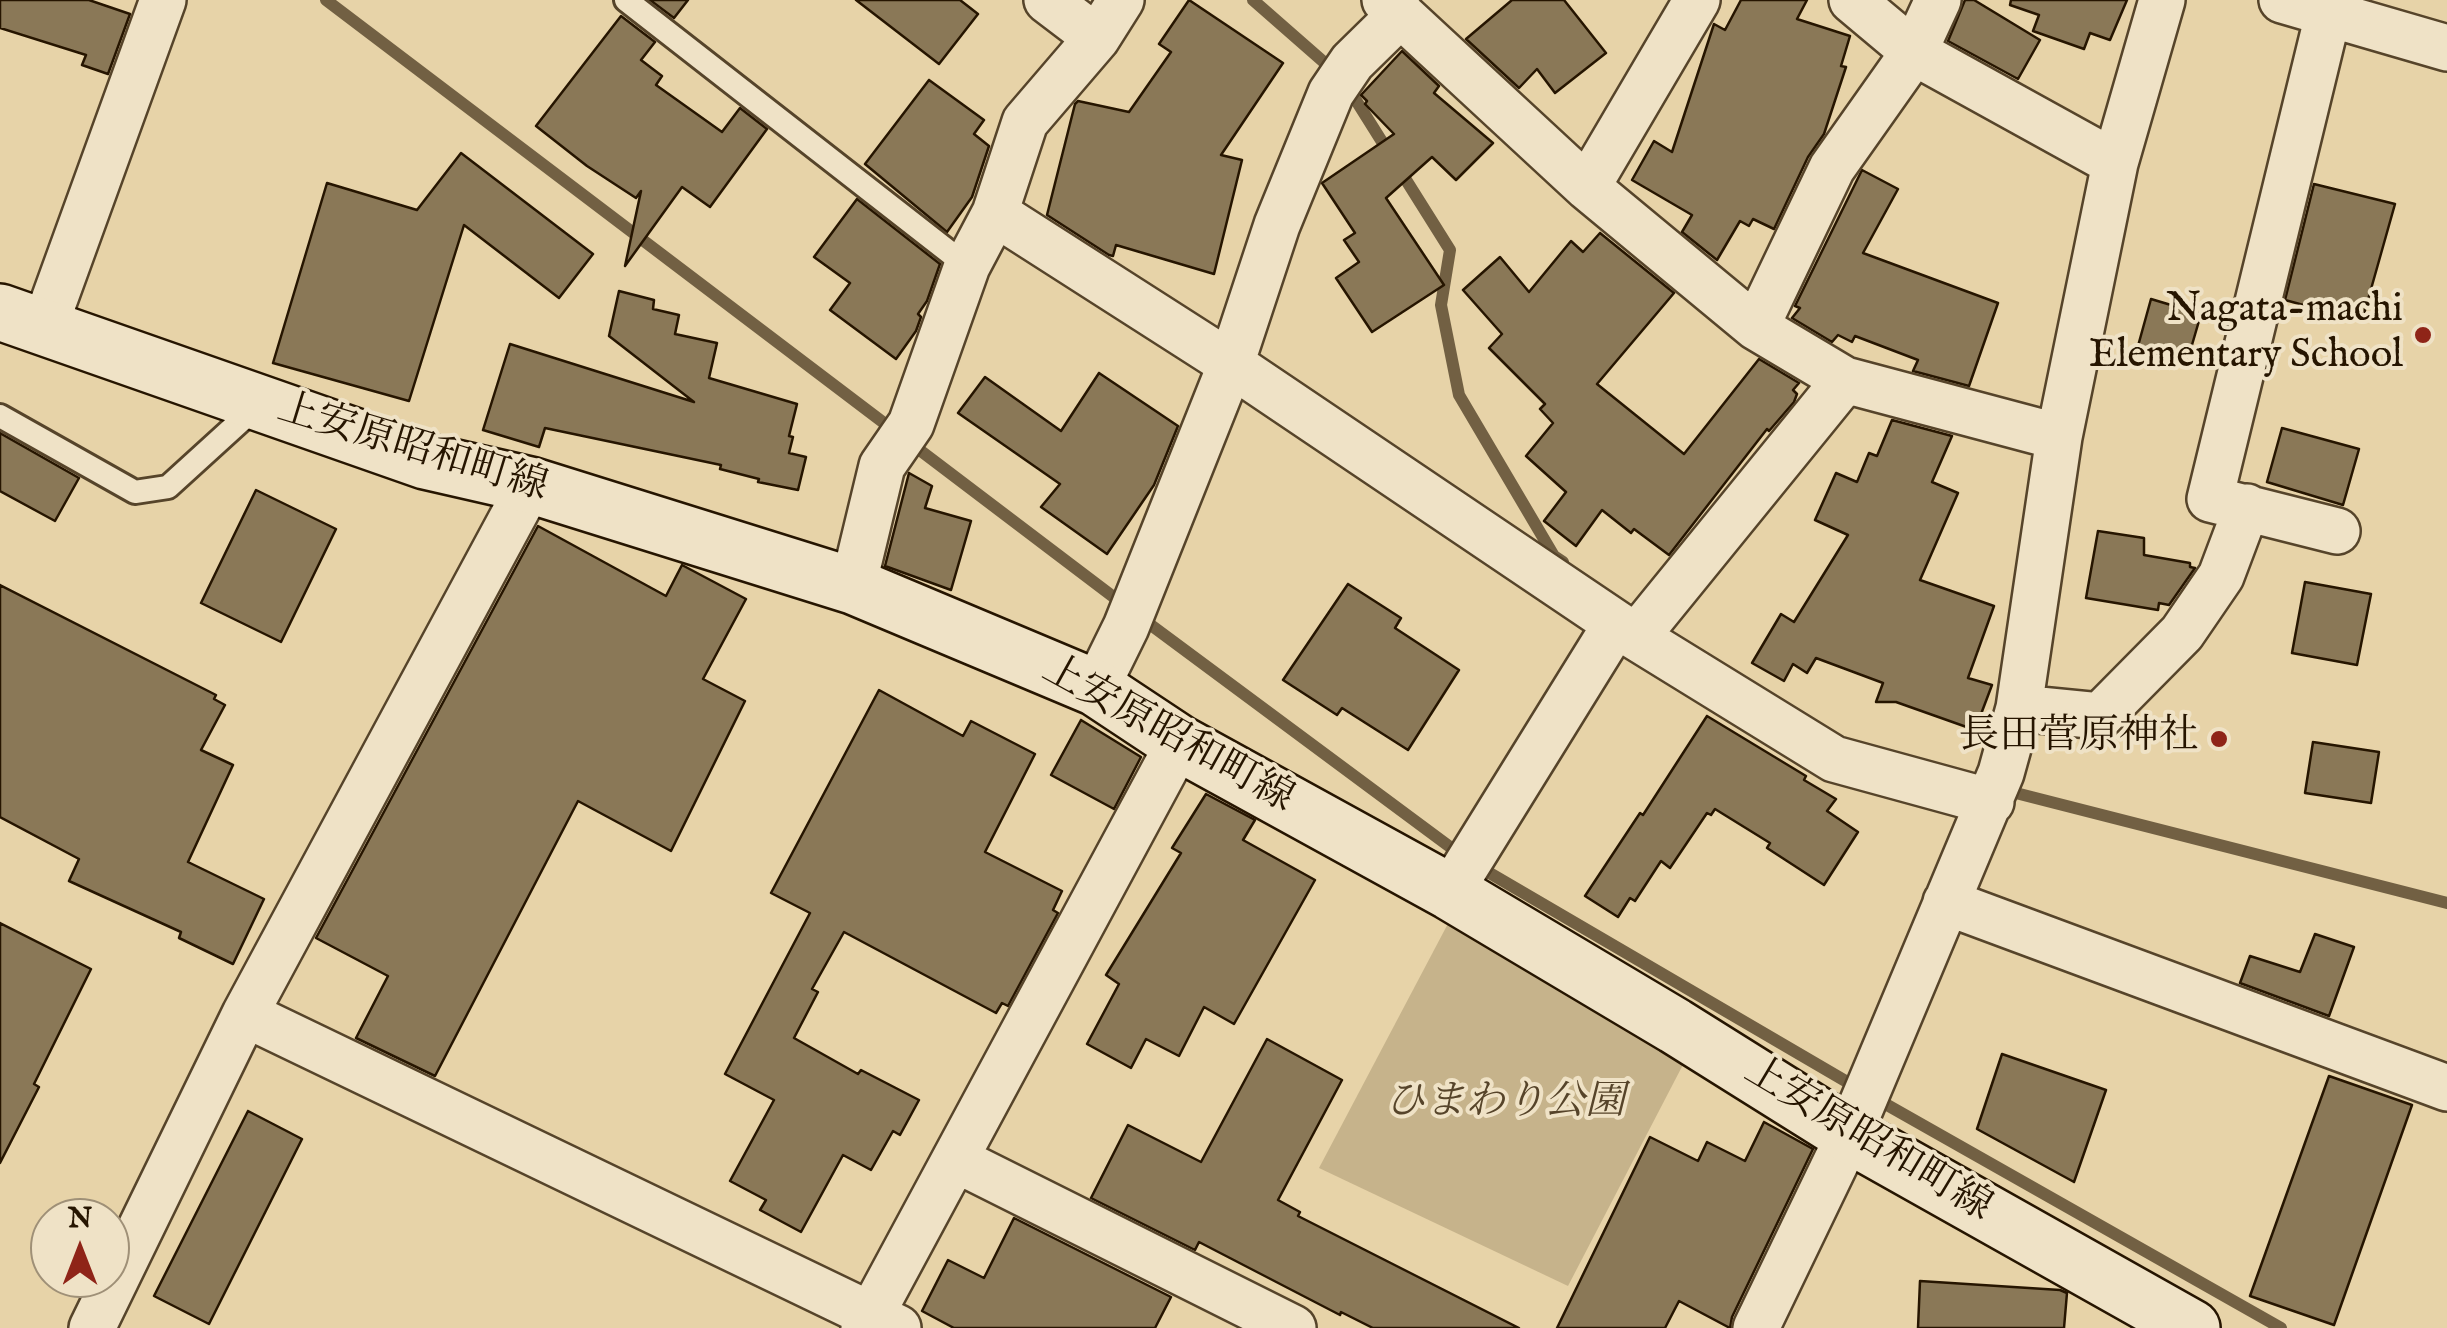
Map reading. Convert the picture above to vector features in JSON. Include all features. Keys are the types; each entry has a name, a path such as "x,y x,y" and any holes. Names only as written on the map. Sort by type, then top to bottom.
{"main road":[{"name":"上安原昭和町線","path":"22,320 425,462 530,486 853,586 1096,688 1179,742 1450,892 1849,1135 2192,1328"}],"street":[{"path":"22,320 163,0"},
{"path":"1047,0 1096,38"},
{"path":"853,586 882,466 911,424 966,266 994,213 1025,122 1096,38 1121,0"},
{"path":"1586,187 1697,0"},
{"path":"1852,0 1914,52 2115,163"},
{"path":"1756,327 1832,168 1914,52 1938,0"},
{"path":"1756,1328 1849,1135 1996,788 2019,708 2059,438 2115,163 2162,0"},
{"path":"2282,0 2447,48"},
{"path":"1096,688 1126,627 1231,364 1276,225 1342,78 1393,7 1586,187 1756,327 1845,380 2059,438"},
{"path":"2328,15 2210,499 2337,531"},
{"path":"994,213 1637,622 1834,759 1996,788"},
{"path":"1450,892 1485,834 1637,622 1845,380"},
{"path":"92,1328 245,1014 530,486"},
{"path":"2019,708 2100,716 2182,633 2221,576 2247,507"},
{"path":"245,1014 878,1323 955,1160 1179,742"},
{"path":"1946,902 2447,1088"},
{"path":"955,1160 1293,1328"}],"lane":[{"path":"626,0 966,266"},
{"path":"0,416 135,492 168,487 260,404"}],"green space":[{"name":"ひまわり公園","path":"1452,916 1687,1057 1568,1286 1319,1168"}],"building":[{"path":"0,0 89,0 130,14 108,74 82,65 86,55 0,28"},
{"path":"650,0 688,0 674,18"},
{"path":"856,0 960,0 978,14 939,64"},
{"path":"1189,0 1283,63 1221,155 1242,160 1214,274 1116,245 1113,256 1109,255 1047,215 1075,104 1078,101 1129,112 1171,52 1159,44"},
{"path":"1512,0 1564,0 1606,53 1555,93 1537,69 1519,88 1466,39"},
{"path":"1741,0 1807,0 1797,19 1850,36 1841,66 1846,67 1824,134 1808,157 1774,229 1753,219 1749,226 1740,221 1717,260 1682,232 1692,215 1632,180 1654,141 1672,152 1714,24 1725,30"},
{"path":"1965,0 1974,0 2040,40 2018,79 1948,41"},
{"path":"2011,0 2127,0 2110,40 2090,33 2084,49 2033,31 2039,15 2010,5"},
{"path":"621,16 655,42 641,60 662,76 656,85 722,132 740,108 767,129 710,207 682,187 625,266 641,191 636,198 536,126"},
{"path":"1402,51 1439,86 1434,93 1493,143 1456,180 1432,157 1386,198 1444,285 1372,332 1336,278 1359,262 1344,240 1355,233 1322,183 1394,134 1361,95"},
{"path":"929,80 984,120 974,134 989,146 972,197 947,232 865,164"},
{"path":"461,153 593,254 559,298 464,225 409,401 273,363 327,183 417,210"},
{"path":"1862,170 1898,189 1863,253 1998,303 1969,386 1913,371 1918,360 1855,336 1852,342 1838,335 1832,342 1792,318"},
{"path":"2314,184 2395,204 2362,321 2285,300"},
{"path":"857,199 940,264 927,301 918,314 921,317 916,331 896,359 830,310 850,283 814,257"},
{"path":"1600,233 1674,293 1597,384 1684,454 1759,359 1799,383 1793,390 1797,394 1794,402 1767,429 1669,555 1602,510 1576,546 1544,521 1566,492 1526,456 1553,423 1540,409 1545,404 1489,348 1502,334 1463,290 1500,257 1529,292 1571,241 1583,252"},
{"path":"619,291 654,300 653,309 679,315 675,334 717,343 709,378 797,404 789,453 806,457 798,490 758,482 759,479 720,469 721,465 545,428 539,447 483,430 510,344 694,402 609,336"},
{"path":"2151,299 2201,314 2187,362 2140,350"},
{"path":"1099,373 1178,426 1154,485 1107,554 1041,507 1060,484 958,413 985,377 1061,431"},
{"path":"1892,420 1952,436 1932,482 1958,493 1920,580 1994,606 1968,678 1992,685 1975,730 1896,702 1876,702 1883,683 1816,658 1807,673 1793,664 1784,681 1752,663 1781,614 1794,622 1848,535 1815,520 1836,473 1857,482 1869,453 1877,456"},
{"path":"2282,428 2359,449 2343,505 2267,482"},
{"path":"0,433 79,478 55,521 0,491"},
{"path":"909,473 932,486 925,508 971,521 951,590 885,566"},
{"path":"256,490 336,529 281,642 201,603"},
{"path":"538,526 666,596 682,565 746,599 703,679 745,701 671,851 578,801 435,1076 356,1038 388,976 316,938"},
{"path":"2098,531 2144,538 2144,555 2190,563 2195,568 2169,605 2159,603 2158,610 2086,598"},
{"path":"2305,582 2371,594 2357,665 2292,653"},
{"path":"1348,584 1401,618 1395,628 1459,670 1408,750 1342,708 1337,715 1283,680"},
{"path":"0,585 216,695 214,699 225,705 201,750 233,765 188,862 264,899 233,964 179,938 181,932 69,881 79,859 0,817"},
{"path":"879,690 963,736 971,721 1035,754 985,852 1062,891 1053,910 1058,913 1008,1006 1002,1003 996,1013 844,932 812,989 818,992 794,1038 858,1074 861,1070 919,1100 900,1135 893,1131 871,1170 843,1155 801,1232 760,1210 766,1200 730,1181 774,1100 725,1074 810,913 771,893"},
{"path":"1707,716 1806,776 1804,780 1836,799 1827,811 1858,832 1824,885 1767,848 1770,843 1715,809 1711,815 1707,813 1670,868 1661,861 1635,901 1630,898 1618,917 1585,896"},
{"path":"1081,720 1141,757 1114,809 1051,775"},
{"path":"2313,742 2379,752 2371,803 2305,793"},
{"path":"1206,794 1255,820 1243,840 1315,880 1234,1024 1204,1007 1179,1056 1146,1039 1131,1068 1087,1044 1119,984 1106,975 1181,853 1172,848"},
{"path":"0,923 91,969 34,1084 39,1087 0,1163"},
{"path":"2315,934 2354,947 2329,1016 2240,983 2250,956 2300,972"},
{"path":"1267,1039 1342,1080 1278,1200 1300,1212 1298,1216 1519,1328 1373,1328 1199,1242 1195,1250 1091,1198 1128,1125 1201,1162"},
{"path":"2002,1054 2106,1090 2074,1182 1977,1129"},
{"path":"2329,1076 2412,1105 2334,1325 2250,1296"},
{"path":"248,1111 302,1139 209,1324 154,1296"},
{"path":"1764,1122 1813,1149 1730,1328 1679,1301 1665,1328 1557,1328 1650,1137 1698,1161 1707,1142 1745,1161"},
{"path":"1014,1218 1171,1297 1155,1328 954,1328 922,1311 948,1260 984,1278"},
{"path":"1920,1281 2060,1290 2067,1293 2064,1328 1918,1328"}],"waterway":[{"path":"326,0 1132,611 1469,861 1866,1093 2281,1328"},
{"path":"1253,0 1342,78 1450,250 1441,305 1459,395 1554,556 1563,562"},
{"path":"2004,790 2447,903"}],"place":[{"name":"Nagata-machi Elementary School","path":"2423,335"},
{"name":"長田菅原神社","path":"2219,739"}]}
